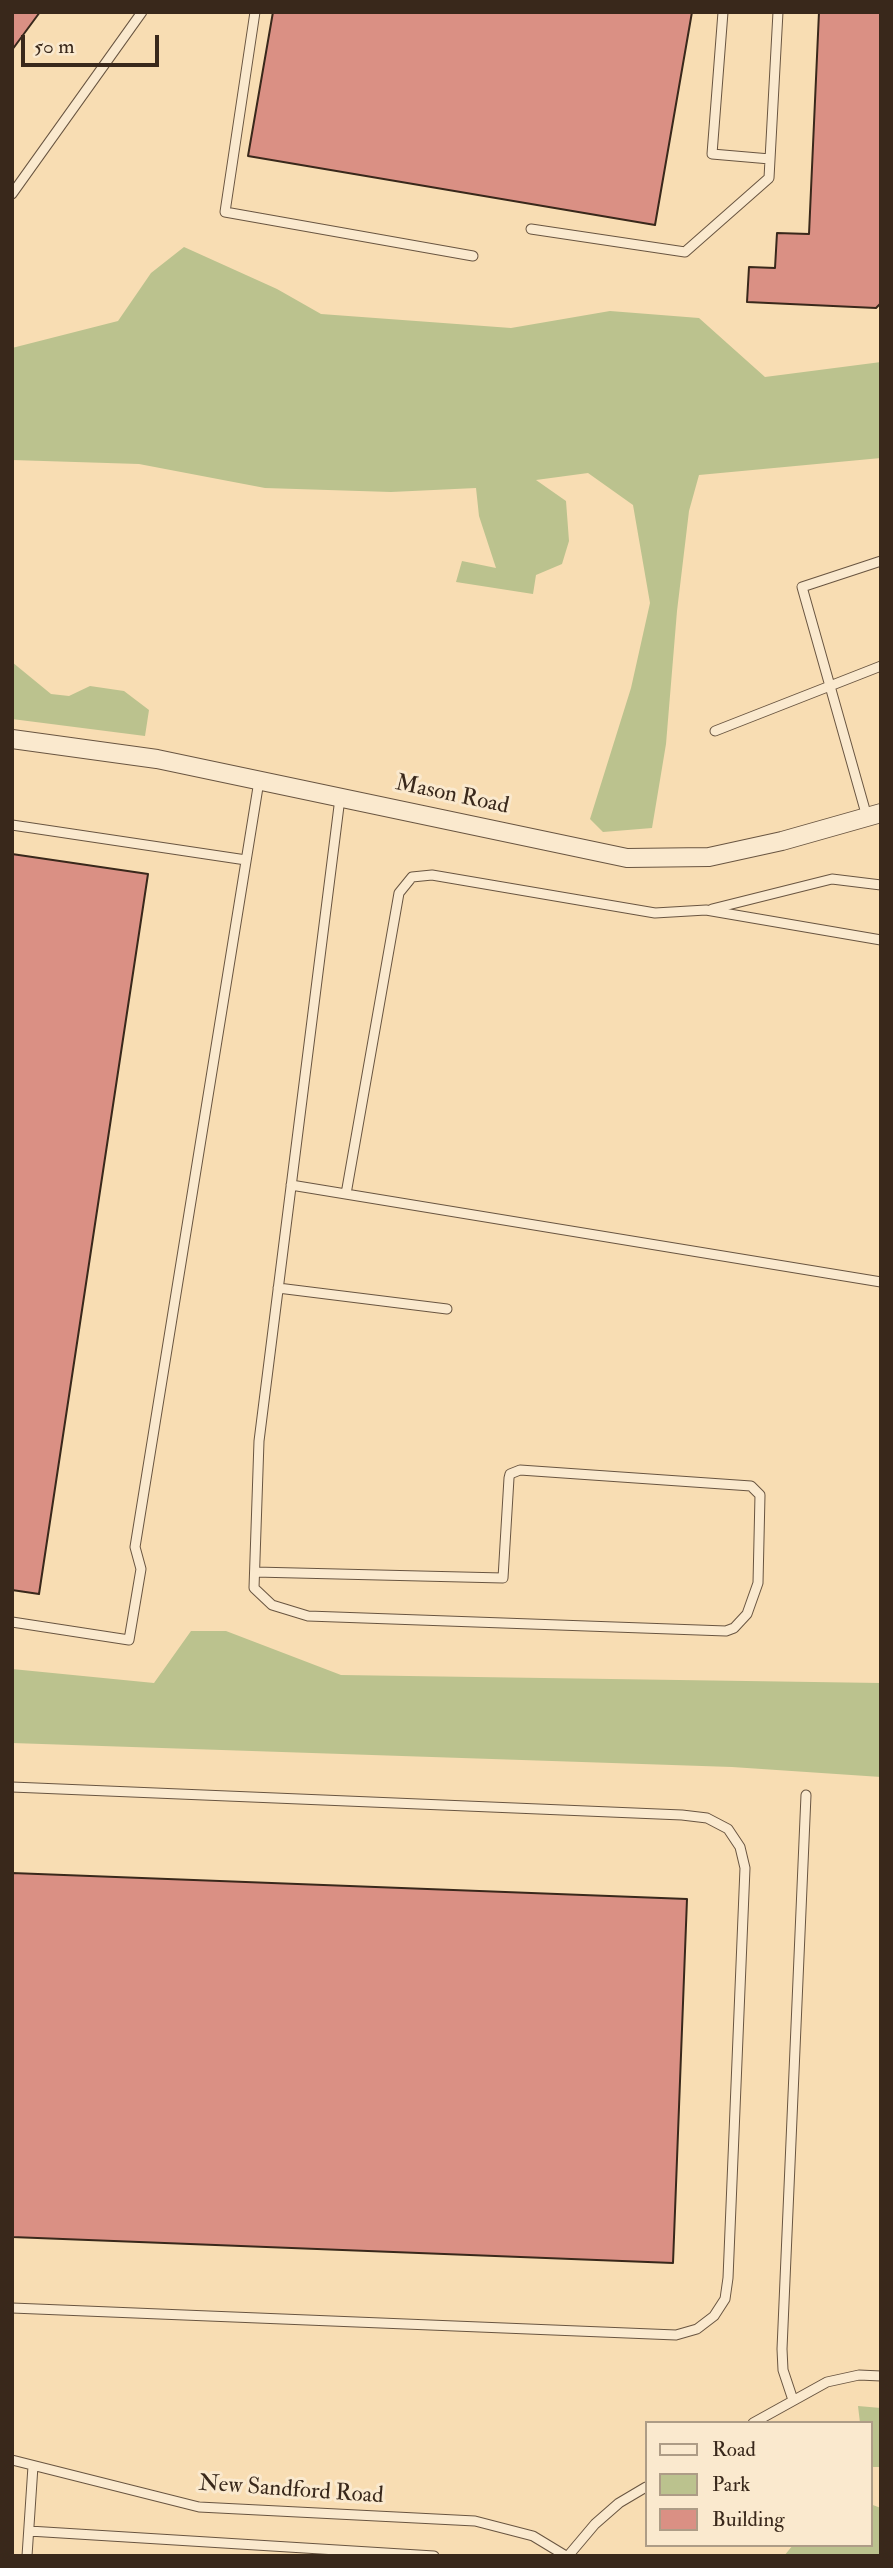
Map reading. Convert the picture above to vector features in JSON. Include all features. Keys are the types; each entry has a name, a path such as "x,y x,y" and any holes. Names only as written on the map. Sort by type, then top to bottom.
{"street":[{"name":"Mason Road","path":"12,739 157,760 627,858 709,857 874,815"}],"lane":[{"path":"12,194 142,12"},
{"path":"255,12 225,212 473,256"},
{"path":"723,12 712,154 770,159"},
{"path":"531,229 685,252 769,178 778,12"},
{"path":"874,815 830,685 802,587 881,561"},
{"path":"715,732 881,666"},
{"path":"12,1622 129,1640 141,1569 135,1547 259,781"},
{"path":"255,1572 503,1578 509,1478 510,1474 520,1470 751,1486 760,1495 754,1600 740,1624 726,1630 308,1616 272,1605 254,1588 259,1441 340,798"},
{"path":"12,825 246,859"},
{"path":"346,1194 399,893 412,877 432,875 655,913 706,910 832,878 881,885"},
{"path":"706,910 881,940"},
{"path":"291,1185 881,1282"},
{"path":"278,1288 447,1309"},
{"path":"12,1787 682,1815 707,1818 728,1829 740,1847 745,1868 728,2278 725,2299 714,2316 697,2329 676,2335 12,2308"},
{"path":"793,2400 783,2370 782,2349 806,1795"},
{"path":"756,2421 842,2377 881,2376"},
{"name":"New Sandford Road","path":"12,2460 199,2507 475,2521 533,2536 567,2556"},
{"path":"27,2556 33,2466"},
{"path":"567,2556 595,2524 619,2503 644,2488"},
{"path":"29,2531 434,2556"}],"green space":[{"path":"184,247 277,289 321,314 511,328 610,311 699,318 765,377 881,362 881,458 699,475 689,511 677,611 666,744 652,828 603,832 590,819 631,688 650,603 633,505 588,473 536,480 566,501 569,541 562,564 536,575 533,594 456,582 462,561 496,568 479,516 476,488 391,492 265,488 139,464 12,460 12,348 118,321 151,273"},
{"path":"12,662 51,694 69,696 90,686 124,691 149,710 145,736 12,719"},
{"path":"191,1631 226,1631 341,1675 881,1683 881,1777 732,1767 12,1743 12,1669 154,1683"},
{"path":"858,2406 881,2408 881,2467 872,2467 872,2421 860,2421"},
{"path":"872,2505 881,2508 881,2556 784,2556 791,2547 872,2547"}],"building":[{"path":"12,12 40,12 12,50"},
{"path":"273,12 692,12 655,225 248,156"},
{"path":"819,12 881,12 881,303 876,308 747,302 749,267 775,268 777,233 809,234"},
{"path":"12,854 148,874 39,1594 12,1590"},
{"path":"12,1873 687,1899 673,2263 12,2237"}]}
